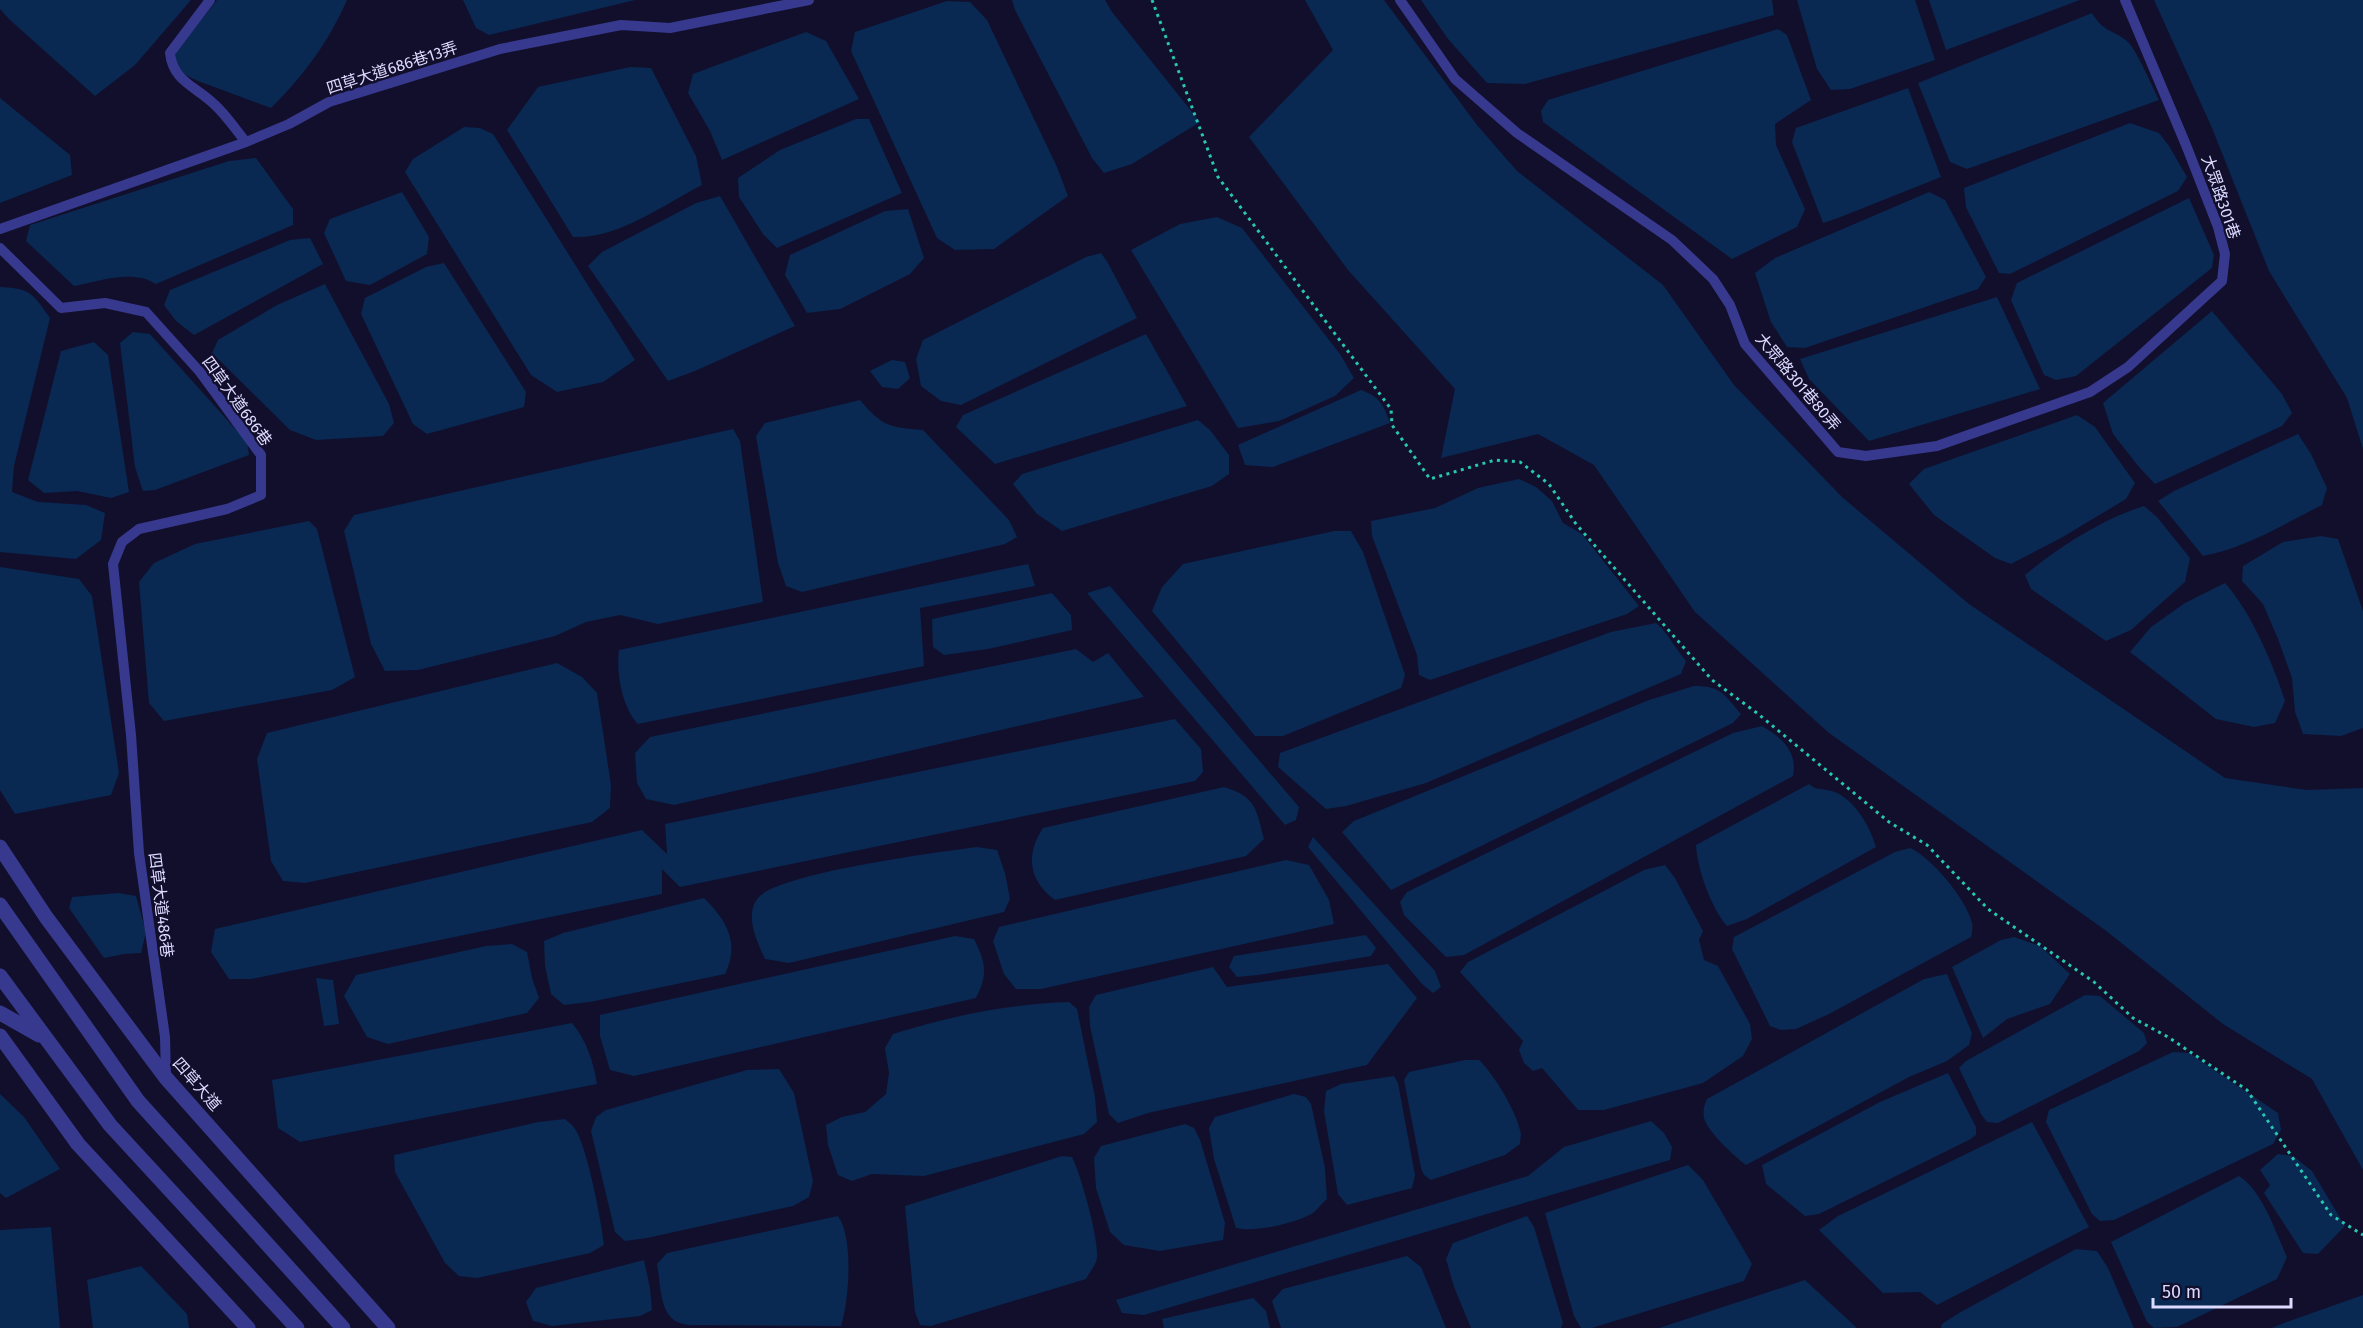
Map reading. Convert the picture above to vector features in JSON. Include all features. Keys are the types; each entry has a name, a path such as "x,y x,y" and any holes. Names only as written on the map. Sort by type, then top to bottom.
{"street":[{"name":"四草大道","path":"0,847 46,916 166,1078 388,1328"},
{"path":"0,905 138,1101 343,1328"},
{"path":"0,976 110,1125 297,1328"},
{"path":"0,1013 46,1038"},
{"path":"0,1036 78,1144 248,1328"}],"lane":[{"path":"210,0 170,53 172,66 177,75 216,105 246,142"},
{"name":"四草大道686巷13弄","path":"0,229 246,142 289,124 329,102 500,49 621,25 670,28 809,0"},
{"name":"大眾路301巷80弄","path":"1400,0 1455,79 1517,133 1672,240 1713,279 1730,305 1745,344 1838,452 1866,456 1937,446 2090,392"},
{"name":"大眾路301巷","path":"2090,392 2128,367 2222,281 2224,254 2218,227 2125,0"},
{"name":"四草大道686巷","path":"0,248 61,308 105,303 146,312 200,372 261,455 261,495 227,509 139,529 122,542 113,564 131,735"},
{"name":"四草大道486巷","path":"131,735 139,853 165,1037 166,1078"}],"path":[{"path":"1152,0 1218,177 1392,408 1392,425 1430,480 1495,460 1520,462 1549,484 1576,524 1712,680 1758,713 1889,822 1927,845 1988,909 2094,982 2133,1018 2247,1089 2331,1215 2349,1224 2363,1235"}],"water":[{"path":"0,0 191,0 135,65 95,96 9,19 0,9"},
{"path":"217,0 347,0 314,58 271,108 175,70 176,51"},
{"path":"463,0 635,0 489,35 476,28"},
{"path":"1012,0 1105,0 1112,12 1200,122 1132,164 1104,173 1092,158 1015,10"},
{"path":"1305,0 1384,0 1477,125 1517,171 1663,285 1734,385 1842,497 1969,604 2225,778 2307,790 2363,788 2363,1170 2312,1079 2223,1024 2105,930 1829,733 1695,612 1594,465 1538,434 1441,458 1455,389 1348,270 1249,137 1333,50"},
{"path":"1421,0 1772,0 1774,15 1525,84 1487,83 1448,39"},
{"path":"1797,0 1915,0 1935,60 1850,89 1831,90 1817,69"},
{"path":"1929,0 2080,0 1946,50"},
{"path":"2154,0 2363,0 2363,449 2347,398 2269,271 2212,128"},
{"path":"947,1 970,2 987,20 1057,167 1068,196 994,249 955,250 937,238 851,51 855,32"},
{"path":"2092,13 2101,24 2128,42 2140,60 2159,100 1967,169 1950,162 1918,83"},
{"path":"1778,29 1787,35 1811,100 1775,124 1776,145 1805,209 1797,227 1732,259 1543,122 1541,111 1548,100"},
{"path":"806,32 826,41 859,99 722,160 710,131 688,93 693,74"},
{"path":"630,67 651,68 696,156 702,185 623,227 607,233 573,237 507,130 538,87"},
{"path":"1908,88 1941,177 1823,223 1792,142 1796,128"},
{"path":"0,98 70,155 72,175 0,203"},
{"path":"856,119 869,119 902,193 777,248 763,234 739,197 738,178 780,150"},
{"path":"2130,123 2159,133 2169,146 2187,177 2178,191 2010,274 1999,273 1966,207 1964,188"},
{"path":"464,127 480,128 493,134 635,360 603,382 557,392 531,375 405,172 413,159"},
{"path":"256,158 293,209 293,225 156,284 137,277 127,277 74,286 26,241 30,225 229,161"},
{"path":"402,192 429,237 427,254 370,285 346,281 324,233 330,219"},
{"path":"1929,192 1945,200 1986,277 1978,289 1805,348 1787,347 1771,322 1755,273 1775,258"},
{"path":"720,196 795,326 668,381 588,266 602,252 696,203"},
{"path":"2189,198 2214,255 2212,268 2076,376 2056,380 2044,375 2011,300 2017,283"},
{"path":"908,209 924,258 910,274 840,309 807,313 785,275 790,255 885,211"},
{"path":"1217,217 1242,228 1340,354 1354,378 1335,396 1279,421 1238,428 1131,250 1180,224"},
{"path":"310,238 323,264 194,335 176,321 164,305 170,290 290,240"},
{"path":"1101,253 1137,318 961,405 941,401 921,386 916,359 923,340 1086,257"},
{"path":"444,263 526,392 524,407 427,434 413,424 361,314 365,298 426,267"},
{"path":"325,284 389,404 394,423 383,436 316,440 290,430 212,353 218,340 277,305"},
{"path":"0,287 18,289 30,294 50,318 14,466 12,492 38,502 86,505 105,513 101,540 76,559 0,552"},
{"path":"1997,297 2040,389 1869,441 1809,379 1800,359"},
{"path":"2212,311 2282,394 2292,413 2282,426 2155,484 2113,434 2103,403"},
{"path":"133,332 150,334 247,442 249,455 155,490 143,491 135,467 120,343"},
{"path":"1146,334 1187,406 995,464 956,427 963,415"},
{"path":"94,342 108,355 129,492 111,498 77,491 44,493 28,480 61,351"},
{"path":"892,360 905,362 910,378 898,389 882,387 870,371"},
{"path":"1361,390 1373,395 1380,402 1390,423 1273,467 1245,465 1238,445"},
{"path":"860,400 875,416 887,424 923,430 1009,520 1017,537 1005,544 802,592 786,586 778,563 756,436 765,423"},
{"path":"2077,415 2095,427 2135,483 2126,499 2061,538 2011,564 1995,558 1934,515 1909,484 1924,469"},
{"path":"1198,420 1210,430 1229,455 1229,474 1212,486 1062,531 1037,514 1013,484 1022,474"},
{"path":"733,429 740,441 763,602 658,624 620,615 586,622 555,636 418,670 385,671 371,644 344,531 354,515"},
{"path":"2298,434 2311,454 2327,488 2322,505 2264,535 2203,556 2158,501 2174,491"},
{"path":"1519,479 1536,487 1552,501 1563,523 1582,534 1639,606 1627,614 1430,680 1419,675 1417,655 1372,536 1371,521 1435,508 1478,488"},
{"path":"2144,506 2157,517 2190,558 2185,582 2131,630 2106,641 2031,589 2025,575 2082,535 2113,518"},
{"path":"309,521 317,529 355,677 332,690 164,721 149,703 139,582 154,563 195,544"},
{"path":"1334,531 1351,531 1363,552 1405,675 1401,688 1283,736 1255,736 1152,611 1162,587 1183,564"},
{"path":"2321,536 2338,539 2363,611 2363,728 2341,736 2303,734 2295,712 2292,678 2278,639 2263,604 2242,581 2243,566 2283,542"},
{"path":"1028,564 1035,586 920,608 924,666 638,724 632,717 624,699 619,679 619,650"},
{"path":"0,567 79,579 92,596 119,773 111,795 15,814 0,790"},
{"path":"2225,583 2244,608 2268,655 2280,686 2285,701 2275,723 2254,727 2216,719 2130,652 2151,627 2185,603"},
{"path":"1110,586 1299,807 1296,820 1285,825 1087,593"},
{"path":"1052,593 1071,615 1072,630 988,649 944,655 933,647 932,619"},
{"path":"1656,623 1686,661 1681,674 1426,783 1346,806 1326,809 1278,767 1280,753 1611,632"},
{"path":"1076,649 1093,662 1108,653 1144,697 674,805 646,799 637,783 635,753 650,737"},
{"path":"557,663 582,677 597,693 611,785 610,808 592,822 305,883 283,881 271,861 257,759 267,733"},
{"path":"1694,686 1703,686 1721,692 1741,714 1733,723 1391,890 1342,832 1354,821 1649,700"},
{"path":"1175,719 1201,749 1203,772 1195,781 680,887 662,869 662,894 251,979 229,979 211,952 215,929 642,830 667,854 665,824"},
{"path":"1762,726 1787,746 1793,759 1793,776 1464,955 1446,957 1404,915 1400,902 1407,892 1733,733"},
{"path":"1809,784 1817,789 1832,791 1854,806 1870,830 1876,847 1747,919 1727,926 1706,887 1696,845"},
{"path":"1224,787 1249,800 1259,819 1264,839 1246,856 1055,900 1046,893 1035,876 1032,858 1037,838 1043,828"},
{"path":"1313,837 1435,971 1441,987 1433,993 1422,984 1308,847"},
{"path":"977,847 997,850 1005,873 1010,899 1004,912 789,963 765,959 753,929 752,912 758,898 772,889 826,872"},
{"path":"1910,848 1928,860 1956,892 1972,923 1971,937 1829,1014 1796,1029 1781,1030 1770,1026 1732,949 1734,937 1895,852"},
{"path":"1286,860 1309,865 1329,900 1334,924 1041,989 1016,989 1004,974 993,941 999,927"},
{"path":"1665,865 1675,878 1703,931 1699,940 1704,960 1718,966 1750,1024 1752,1039 1743,1056 1703,1083 1604,1110 1578,1110 1542,1068 1533,1071 1524,1063 1519,1050 1523,1041 1460,972 1468,962 1644,870"},
{"path":"118,893 136,896 146,932 141,953 104,958 69,908 72,897"},
{"path":"704,898 719,915 729,933 731,952 725,974 590,1002 564,1005 551,994 545,966 544,941 563,933"},
{"path":"1366,935 1376,948 1371,956 1237,977 1229,967 1234,956"},
{"path":"955,936 974,939 981,955 984,975 976,998 634,1076 610,1070 600,1036 600,1015"},
{"path":"2014,937 2040,946 2070,974 2050,1004 2007,1019 1983,1038 1952,967 2001,940"},
{"path":"512,944 527,952 539,998 527,1013 388,1044 367,1037 344,996 356,975 486,946"},
{"path":"1388,964 1417,998 1367,1065 1148,1113 1118,1123 1109,1114 1090,1026 1089,1007 1096,995 1213,967 1227,987"},
{"path":"1947,974 1972,1033 1969,1045 1947,1061 1909,1077 1746,1165 1710,1130 1704,1118 1704,1106 1707,1099 1924,979"},
{"path":"316,978 333,980 339,1024 324,1026"},
{"path":"2085,995 2100,996 2144,1033 2147,1043 2139,1051 1998,1123 1987,1122 1959,1068 1966,1061"},
{"path":"1069,1002 1077,1009 1095,1097 1097,1122 1084,1134 924,1176 872,1174 852,1181 838,1175 828,1145 826,1125 842,1117 865,1112 886,1094 889,1073 885,1048 893,1034 980,1012 1024,1005"},
{"path":"572,1023 589,1052 597,1084 300,1142 278,1128 272,1080"},
{"path":"2173,1052 2189,1053 2278,1113 2281,1130 2273,1144 2114,1220 2100,1221 2092,1214 2046,1122 2049,1110"},
{"path":"1465,1060 1479,1060 1497,1083 1518,1122 1521,1133 1520,1144 1505,1155 1431,1180 1424,1175 1421,1168 1404,1080 1409,1072"},
{"path":"779,1069 794,1093 813,1181 809,1197 793,1206 647,1238 625,1241 615,1232 591,1131 596,1117 606,1110 747,1070"},
{"path":"1948,1073 1976,1127 1976,1135 1969,1140 1819,1214 1805,1216 1766,1184 1762,1165 1880,1102"},
{"path":"1394,1076 1398,1083 1415,1175 1412,1188 1347,1205 1338,1194 1324,1111 1326,1091 1341,1084"},
{"path":"0,1094 24,1117 60,1169 6,1198 0,1193"},
{"path":"1294,1094 1306,1097 1311,1104 1325,1168 1327,1199 1313,1213 1296,1220 1264,1228 1236,1228 1214,1159 1209,1128 1215,1117"},
{"path":"565,1119 580,1138 589,1167 604,1245 590,1253 477,1278 459,1276 445,1263 395,1172 394,1155 538,1122"},
{"path":"1651,1121 1664,1133 1672,1147 1670,1160 1144,1315 1122,1313 1116,1300 1528,1176 1564,1147"},
{"path":"2032,1122 2089,1227 1937,1305 1920,1292 1883,1293 1819,1230 1838,1216"},
{"path":"1185,1124 1194,1128 1200,1140 1225,1223 1223,1240 1160,1251 1124,1245 1110,1232 1096,1188 1094,1158 1101,1146"},
{"path":"2278,1154 2293,1156 2312,1171 2345,1226 2318,1254 2303,1253 2264,1193 2270,1185 2260,1170"},
{"path":"1062,1156 1072,1157 1076,1166 1089,1207 1095,1237 1097,1258 1086,1279 931,1326 920,1325 915,1312 905,1206"},
{"path":"1688,1165 1703,1180 1752,1264 1744,1281 1592,1328 1581,1328 1574,1316 1545,1213"},
{"path":"2239,1176 2255,1191 2261,1201 2287,1257 2277,1279 2177,1327 2154,1328 2147,1322 2111,1242"},
{"path":"838,1216 843,1226 848,1254 848,1286 841,1326 684,1324 675,1321 664,1306 657,1264 667,1253"},
{"path":"1527,1216 1534,1227 1563,1323 1561,1328 1471,1328 1454,1287 1446,1259 1453,1243"},
{"path":"51,1227 60,1328 0,1328 0,1230"},
{"path":"2076,1249 2097,1251 2108,1268 2134,1328 1941,1328 1942,1324 1959,1313"},
{"path":"1407,1256 1421,1267 1446,1328 1281,1328 1272,1301 1283,1289"},
{"path":"644,1260 652,1310 640,1316 552,1326 533,1321 526,1302 536,1288"},
{"path":"141,1266 187,1314 189,1328 93,1328 87,1280"},
{"path":"1805,1280 1857,1328 1659,1328"},
{"path":"2363,1295 2363,1328 2272,1328 2284,1323"},
{"path":"1253,1298 1266,1311 1270,1328 1164,1328 1162,1319"}]}
